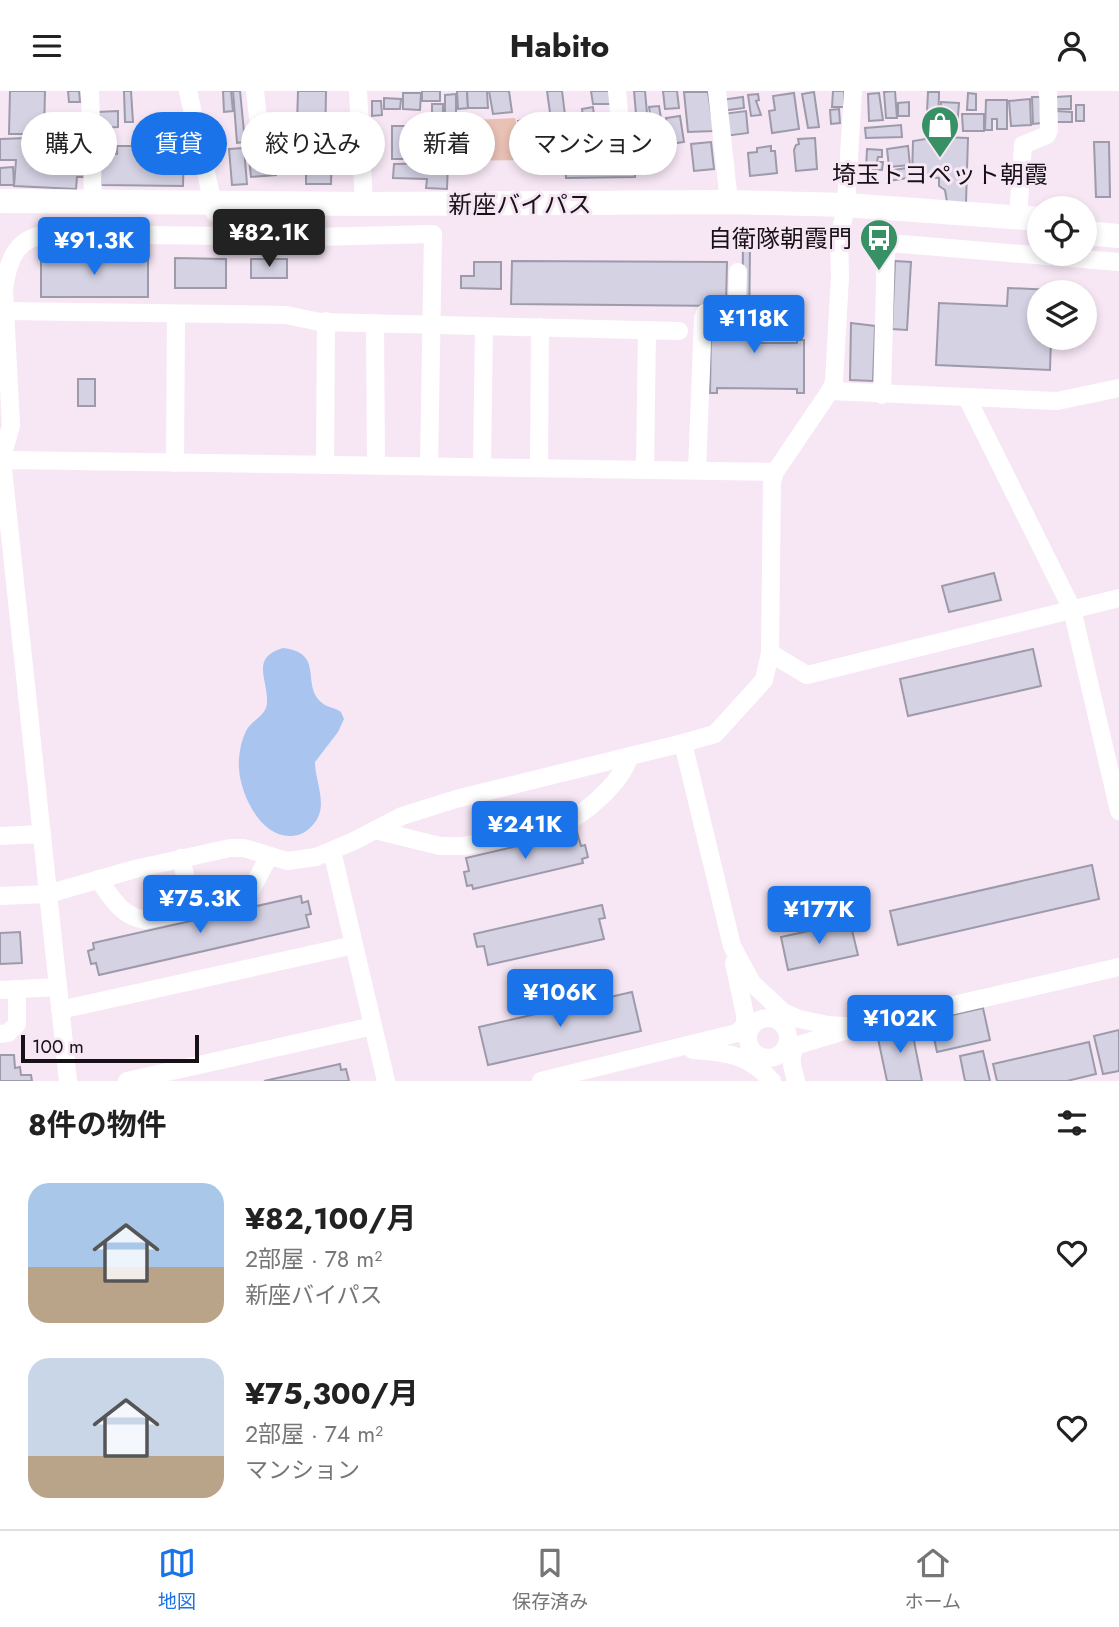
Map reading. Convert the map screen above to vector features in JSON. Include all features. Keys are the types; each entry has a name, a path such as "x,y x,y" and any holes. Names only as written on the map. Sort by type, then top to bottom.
{"highway":[{"name":"新座バイパス","path":"0,201 93,200 214,207 845,212 1027,218"},
{"name":"新座バイパス","path":"0,211 364,204 729,202 1027,229"},
{"path":"1097,222 1119,223"},
{"path":"1097,234 1119,236"}],"street":[{"path":"90,91 93,200"},
{"path":"188,91 214,207"},
{"path":"256,91 258,112"},
{"path":"358,91 364,204"},
{"path":"617,91 619,112"},
{"path":"717,91 729,202"},
{"path":"0,896 48,894 181,858 230,848 244,848 287,861 299,861 332,851 402,816 456,799 715,734 764,680 770,653 772,482 775,472 834,382 840,277 839,240 845,212 853,91"},
{"path":"1027,196 1023,145 1047,135 1048,91"},
{"path":"68,1081 3,469 10,426 4,289 6,268 21,245 38,235 314,237 433,234 429,466"},
{"path":"882,395 886,249 890,243 1119,262"},
{"path":"697,471 701,324 705,313 735,310 738,272"},
{"path":"6,311 176,315 286,314 326,321 679,331"},
{"path":"175,463 176,315"},
{"path":"326,321 326,465"},
{"path":"375,323 376,465"},
{"path":"482,467 484,326"},
{"path":"539,468 540,327"},
{"path":"645,470 647,330"},
{"path":"830,391 1057,401 1119,388"},
{"path":"967,397 1072,609 1119,811"},
{"path":"5,463 10,460 775,472"},
{"path":"770,653 807,675 1119,598"},
{"path":"683,743 732,946 748,1027 748,1042 772,1081"},
{"path":"375,830 421,842 464,846 563,824 595,802 624,768 629,757"},
{"path":"0,836 41,834"},
{"path":"332,851 386,1081"},
{"path":"98,879 122,911 133,918 145,919 243,899 249,894 269,856"},
{"path":"181,858 192,910"},
{"path":"61,1010 354,945"},
{"path":"732,946 752,983 780,1016 788,1035 796,1081"},
{"path":"668,1052 713,1051 757,1060 774,1057 798,1045 858,1027 1119,967"},
{"path":"0,1034 8,1033 17,1024 8,990 58,987"},
{"path":"541,1081 737,1033 764,1018 780,1016 828,1025 858,1027"},
{"path":"127,1081 373,1026"}],"shaded area":[{"path":"509,118 509,160 495,160 495,119"}],"water":[{"path":"283,648 304,656 315,695 323,704 341,712 344,719 338,732 315,762 321,802 318,818 304,833 288,836 276,833 257,816 244,792 239,764 241,744 246,731 266,707 264,663 273,652"}],"building":[{"path":"10,91 45,91 45,112 21,112 21,134 9,134"},
{"path":"68,91 79,91 80,102 69,102"},
{"path":"124,91 131,91 131,122 125,122"},
{"path":"223,91 231,91 233,111 224,112"},
{"path":"233,91 240,91 242,112 241,142 237,143"},
{"path":"298,91 326,91 326,112 297,112"},
{"path":"422,91 440,91 440,101 422,101"},
{"path":"457,91 467,91 468,108 458,109"},
{"path":"467,91 487,91 488,108 468,108"},
{"path":"489,91 509,91 512,112 493,112"},
{"path":"547,91 562,91 565,112 550,112"},
{"path":"591,91 613,91 615,104 593,104"},
{"path":"634,91 645,91 647,112 636,112"},
{"path":"663,91 677,91 679,108 665,109"},
{"path":"833,91 844,91 844,107 832,107"},
{"path":"895,91 897,118 886,118 884,92"},
{"path":"684,92 708,92 714,131 688,132"},
{"path":"814,92 819,127 808,128 802,94"},
{"path":"928,92 939,92 938,132 926,132"},
{"path":"403,93 421,93 420,110 403,109"},
{"path":"794,93 799,129 772,133 769,111 775,110 773,96"},
{"path":"879,93 883,120 869,121 868,94"},
{"path":"968,93 976,94 976,110 967,110"},
{"path":"456,94 456,112 445,112 445,95"},
{"path":"758,94 759,100 756,101 761,115 751,116 748,95"},
{"path":"1071,96 1071,109 1056,109 1056,97"},
{"path":"743,97 744,108 721,111 720,100"},
{"path":"1032,97 1040,97 1042,123 1033,124"},
{"path":"384,98 401,99 400,109 384,109"},
{"path":"1030,99 1031,125 1011,126 1009,101"},
{"path":"986,100 1007,100 1007,129 997,129 997,119 992,119 992,130 985,130"},
{"path":"372,101 381,101 382,112 372,112"},
{"path":"909,102 909,116 898,116 898,103"},
{"path":"941,102 959,103 957,129 939,128"},
{"path":"432,104 443,104 443,112 432,112"},
{"path":"1076,105 1084,105 1084,121 1076,121"},
{"path":"659,106 660,112 650,112 649,107"},
{"path":"593,107 594,112 582,112 582,109"},
{"path":"839,109 840,123 831,124 830,110"},
{"path":"746,111 748,133 725,136 722,114"},
{"path":"1055,111 1072,112 1072,122 1055,122"},
{"path":"962,114 984,114 984,131 963,131"},
{"path":"677,116 680,116 684,142 677,143"},
{"path":"901,125 902,137 866,138 865,128"},
{"path":"392,126 399,126 399,159 392,159"},
{"name":"埼玉トヨペット朝霞","path":"938,137 968,138 966,203 947,202 945,190 939,186 939,178 912,177 913,141"},
{"path":"21,138 21,175 84,177 77,177 76,189 14,186 16,160 0,160 0,139"},
{"path":"815,138 817,169 796,171 794,150 799,144 798,139"},
{"path":"711,142 714,169 694,171 691,144"},
{"path":"1094,142 1109,142 1110,197 1096,196"},
{"path":"117,146 131,146 131,175 183,175 183,186 101,185 100,175 117,175"},
{"path":"771,146 771,151 775,151 777,173 750,176 748,153 757,152 757,148"},
{"path":"908,146 910,165 889,167 887,149"},
{"path":"241,148 241,175 246,175 247,184 232,185 229,149"},
{"path":"867,149 882,150 882,157 878,157 877,162 883,162 882,170 866,169"},
{"path":"394,164 399,164 399,175 448,175 447,189 426,188 427,179 393,178"},
{"path":"13,167 14,185 0,185 0,168"},
{"path":"907,168 908,178 889,181 887,171"},
{"path":"306,175 331,175 331,184 306,184"},
{"path":"566,175 635,177 566,178"},
{"path":"743,244 750,244 749,343 797,343 797,340 804,340 804,393 797,393 797,389 717,388 717,393 710,393 711,331 742,331"},
{"path":"41,258 148,258 148,297 41,297"},
{"path":"175,258 226,259 226,288 175,288"},
{"path":"251,259 287,259 287,278 251,278"},
{"path":"512,261 727,262 726,306 511,304"},
{"path":"895,261 911,262 907,330 892,329"},
{"path":"474,262 501,262 501,289 461,288 461,276 474,276"},
{"path":"1008,288 1027,289 1027,350 1051,350 1050,370 936,365 939,303 1007,306"},
{"path":"851,323 875,326 873,381 850,380"},
{"path":"78,379 95,379 95,406 78,406"},
{"path":"994,573 1001,600 949,612 942,586"},
{"path":"1033,649 1041,686 908,716 900,679"},
{"path":"577,832 588,857 582,859 583,863 473,889 472,885 467,886 464,872 469,871 466,858"},
{"path":"1092,865 1099,899 898,945 890,911"},
{"path":"301,896 302,903 308,901 311,914 306,915 309,927 99,975 96,963 91,964 88,951 94,949 93,943"},
{"path":"602,905 605,918 599,919 604,939 488,965 484,946 477,947 474,934"},
{"path":"850,922 858,955 788,970 781,937"},
{"path":"20,932 22,963 0,964 0,933"},
{"path":"632,992 641,1031 488,1065 479,1027"},
{"path":"983,1008 990,1040 937,1052 930,1020"},
{"path":"911,1026 922,1081 887,1081 877,1034"},
{"path":"1119,1030 1119,1071 1103,1074 1094,1036"},
{"path":"1089,1042 1096,1074 1067,1081 997,1081 993,1064"},
{"path":"983,1051 990,1081 965,1081 960,1056"},
{"path":"0,1055 14,1055 15,1068 20,1067 21,1075 31,1075 32,1081 0,1081"},
{"path":"340,1064 341,1070 346,1069 349,1081 264,1081"}],"place":[{"name":"埼玉トヨペット朝霞","path":"940,159"},
{"name":"自衛隊朝霞門","path":"879,272"}]}
